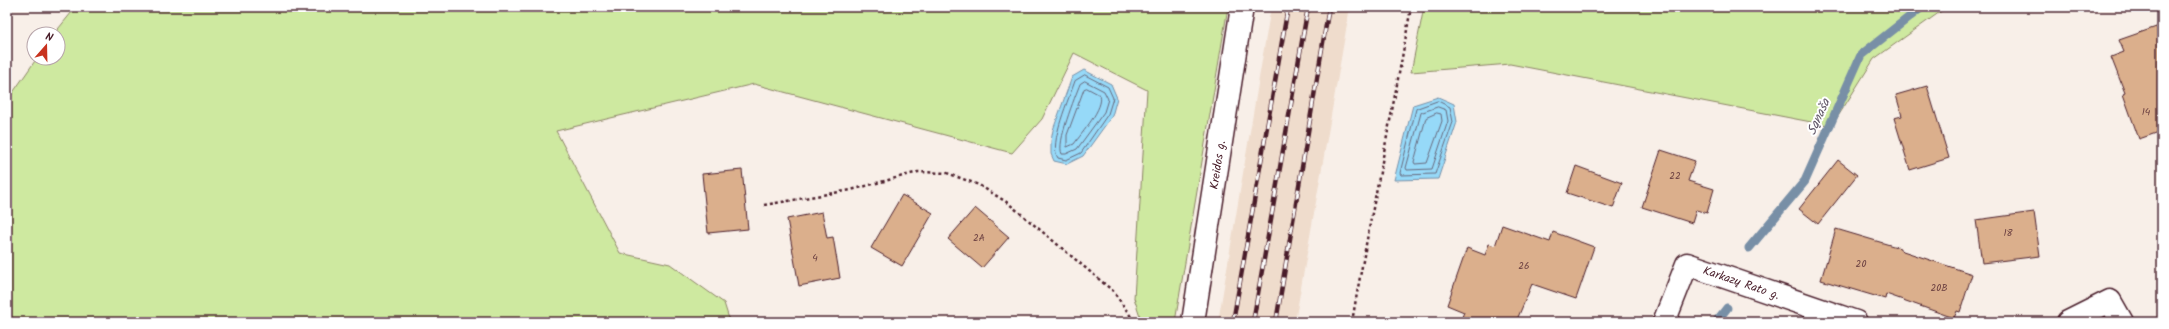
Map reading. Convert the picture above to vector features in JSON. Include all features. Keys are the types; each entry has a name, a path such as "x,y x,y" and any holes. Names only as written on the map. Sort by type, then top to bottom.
{"street":[{"name":"Kreidos g.","path":"1193,322 1242,7"},
{"name":"Karkazų Rato g.","path":"1664,322 1687,264 1856,322"},
{"path":"2068,322 2110,301 2122,322"}],"path":[{"path":"1352,322 1366,238 1394,108 1411,7"},
{"path":"764,205 851,190 918,172 947,173 979,185 1008,202 1113,291 1132,318 1132,322"}],"shaded area":[{"path":"1271,7 1350,7 1295,322 1218,322"}],"green space":[{"path":"76,7 1228,7 1175,322 1142,322 1134,298 1147,90 1074,53 1042,119 1012,153 754,84 556,131 620,253 670,264 724,303 730,322 7,322 7,101 31,66 66,66 66,26 61,26"},
{"path":"1424,7 1947,7 1874,59 1832,126 1510,64 1411,72"}],"water":[{"path":"1084,70 1111,84 1117,98 1112,116 1083,156 1067,164 1054,161 1051,154 1053,130 1072,77"},
{"path":"1438,97 1454,104 1457,122 1438,179 1394,180 1413,105"}],"building":[{"path":"2162,25 2162,131 2139,139 2123,94 2125,93 2111,57 2124,52 2119,40"},
{"path":"1927,86 1949,158 1910,170 1894,118 1902,116 1896,95"},
{"path":"1661,150 1695,161 1688,181 1714,189 1707,213 1696,210 1692,223 1642,207"},
{"path":"1838,160 1857,175 1818,224 1799,209"},
{"path":"1576,166 1622,183 1613,208 1567,193"},
{"path":"742,170 748,229 708,233 702,174"},
{"path":"902,195 933,213 902,266 871,248"},
{"path":"975,208 1009,237 982,268 948,239"},
{"path":"822,212 827,238 833,237 840,278 799,286 787,219"},
{"path":"2034,212 2040,256 1982,263 1976,220"},
{"path":"1502,225 1550,242 1553,232 1594,247 1576,299 1532,284 1516,322 1460,322 1464,312 1447,305 1467,248 1485,255 1489,244 1495,246"},
{"path":"1836,229 1900,248 1900,250 1972,274 1960,312 1957,311 1954,318 1886,294 1885,299 1821,280"}],"waterway":[{"name":"Sąnaša","path":"1749,248 1805,181 1861,55 1922,7"},
{"name":"Sąnaša","path":"1716,322 1727,308"}],"railway":[{"path":"1233,322 1288,7"},
{"path":"1253,322 1308,7"},
{"path":"1276,322 1329,7"}]}
